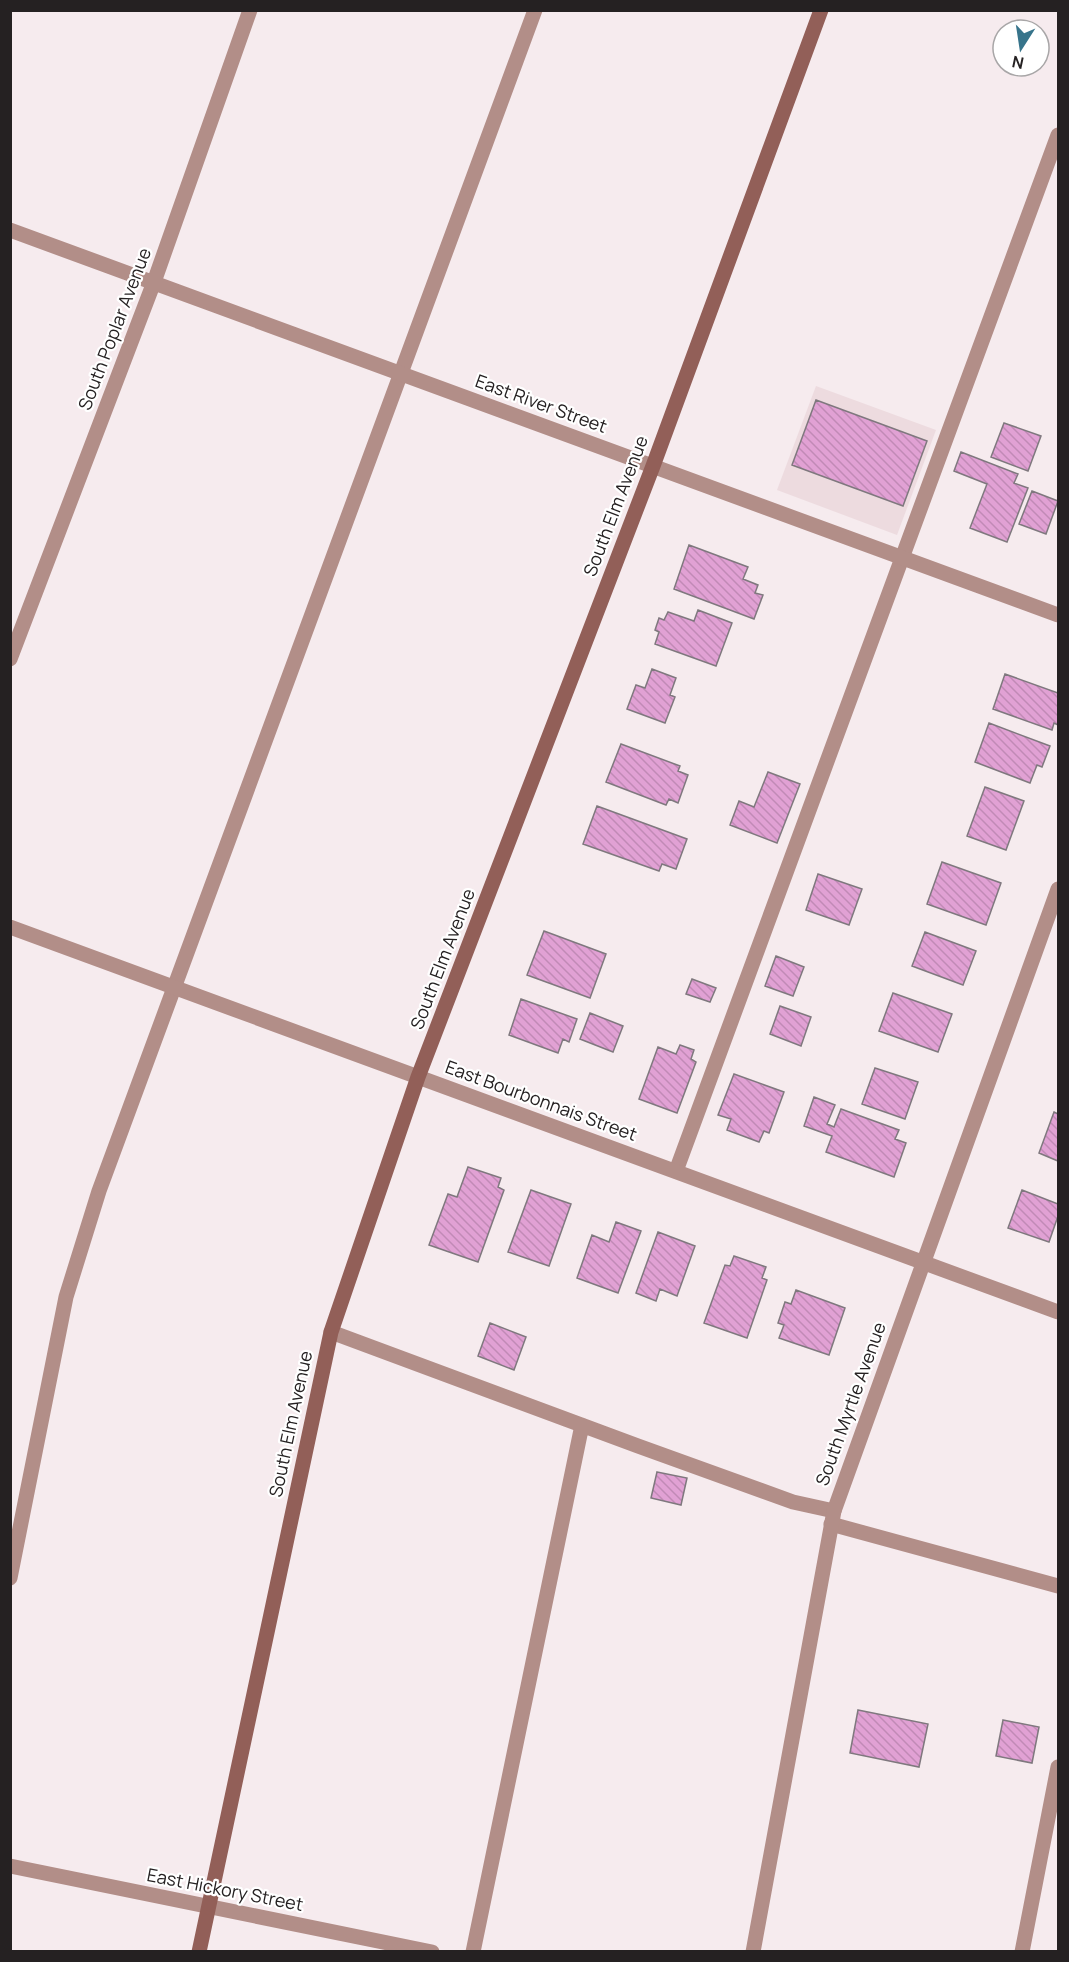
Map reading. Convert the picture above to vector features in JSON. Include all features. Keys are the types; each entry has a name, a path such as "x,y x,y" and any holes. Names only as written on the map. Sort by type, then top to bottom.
{"street":[{"name":"South Poplar Avenue","path":"10,658 154,282 250,10"},
{"path":"10,1578 66,1297 99,1191 535,10"},
{"name":"South Elm Avenue","path":"199,1952 331,1332 418,1077 653,466 821,10"},
{"path":"676,1171 1059,135"},
{"name":"East River Street","path":"10,230 1059,615"},
{"name":"South Myrtle Avenue","path":"753,1952 832,1517 922,1262 1059,889"},
{"name":"East Bourbonnais Street","path":"10,927 1059,1312"},
{"path":"331,1332 832,1517 1059,1586"},
{"path":"473,1952 582,1425"},
{"path":"1022,1952 1059,1767"},
{"name":"East Hickory Street","path":"10,1866 432,1952"}],"shaded area":[{"path":"816,386 936,430 897,535 777,490"}],"building":[{"path":"816,400 927,441 903,506 792,465"},
{"path":"1004,423 1041,436 1028,471 991,457"},
{"path":"961,452 1018,474 1014,483 1028,488 1007,542 970,528 987,484 954,471"},
{"path":"1032,491 1058,501 1046,534 1019,524"},
{"path":"689,545 748,567 743,579 758,585 755,593 763,595 754,619 674,589"},
{"path":"698,610 732,623 716,666 655,644 659,632 655,630 659,618 664,620 668,612 694,621"},
{"path":"652,669 676,678 670,695 675,697 665,723 627,709 636,685 645,688"},
{"path":"1005,674 1058,693 1058,725 1054,723 1052,730 993,709"},
{"path":"989,723 1050,746 1042,767 1037,765 1030,783 975,762"},
{"path":"621,744 680,766 678,771 688,775 678,803 669,799 666,805 606,782"},
{"path":"768,772 800,784 777,843 730,825 739,801 754,807"},
{"path":"985,787 1024,801 1006,850 967,836"},
{"path":"597,806 687,839 676,869 662,864 659,871 583,844"},
{"path":"942,862 1001,883 986,925 927,904"},
{"path":"818,874 862,889 849,925 806,910"},
{"path":"544,931 606,954 590,998 527,975"},
{"path":"925,932 976,951 963,985 912,966"},
{"path":"776,956 804,967 793,996 765,986"},
{"path":"692,979 716,988 710,1002 686,994"},
{"path":"893,993 952,1014 938,1052 879,1031"},
{"path":"521,999 577,1019 569,1042 563,1039 558,1053 509,1035"},
{"path":"780,1006 811,1017 801,1046 770,1034"},
{"path":"590,1013 623,1026 613,1052 580,1039"},
{"path":"680,1045 694,1050 691,1059 696,1062 677,1113 639,1099 658,1047 676,1054"},
{"path":"875,1068 918,1082 905,1119 862,1104"},
{"path":"734,1074 784,1092 769,1133 764,1131 759,1142 727,1130 731,1119 718,1115"},
{"path":"814,1097 835,1105 827,1124 834,1127 841,1109 899,1130 895,1139 906,1143 894,1177 826,1152 832,1136 804,1126"},
{"path":"1054,1112 1058,1114 1058,1161 1039,1153"},
{"path":"468,1167 501,1178 498,1187 504,1190 478,1262 429,1245 448,1194 457,1197"},
{"path":"531,1190 571,1204 549,1266 508,1252"},
{"path":"1022,1190 1058,1204 1058,1216 1049,1242 1008,1228"},
{"path":"616,1222 641,1231 618,1293 577,1278 592,1235 609,1242"},
{"path":"658,1232 695,1246 677,1296 660,1289 656,1301 636,1293"},
{"path":"734,1256 766,1267 762,1278 767,1280 747,1338 704,1323 725,1265 730,1266"},
{"path":"796,1290 845,1308 829,1355 779,1338 784,1325 778,1323 785,1302 791,1304"},
{"path":"490,1323 526,1337 514,1370 478,1356"},
{"path":"657,1472 687,1478 681,1505 651,1498"},
{"path":"858,1710 928,1724 919,1767 850,1753"},
{"path":"1003,1720 1039,1727 1032,1763 996,1756"}]}
